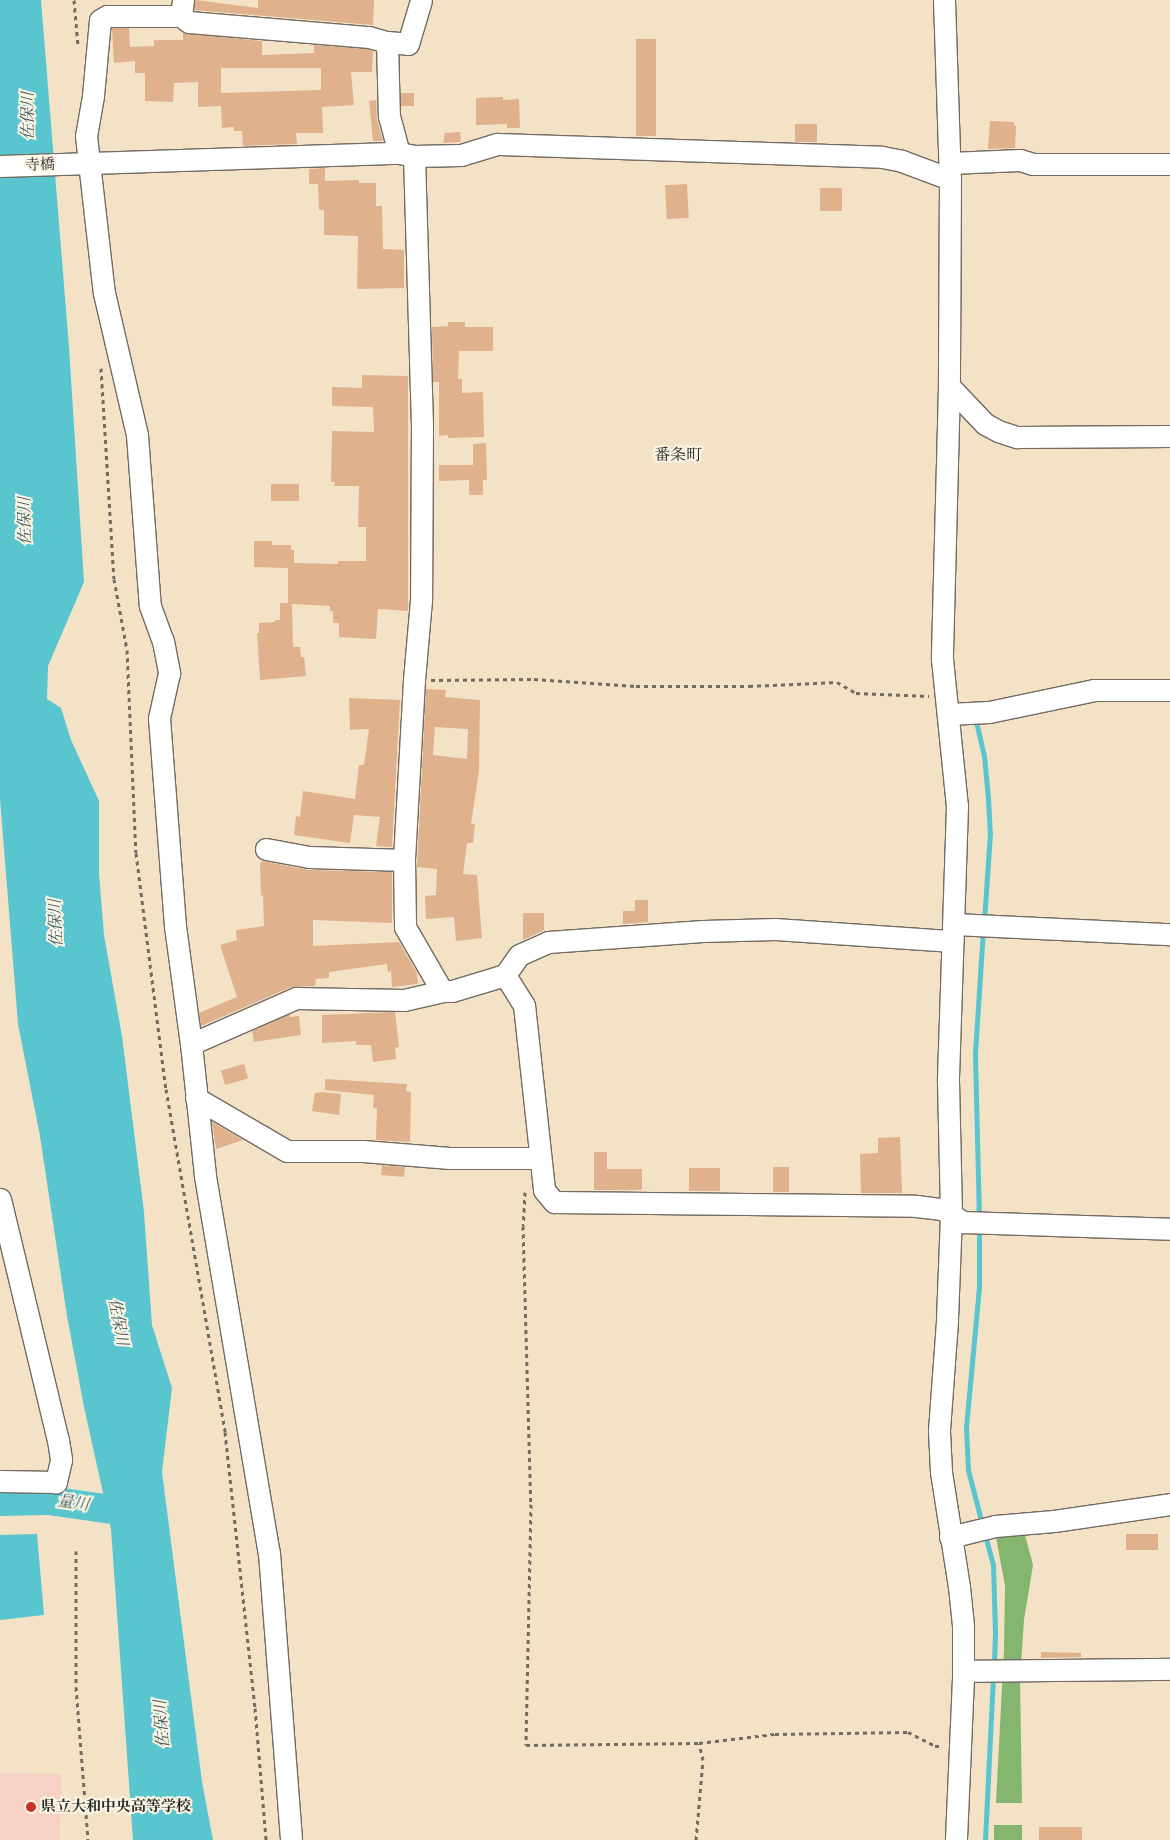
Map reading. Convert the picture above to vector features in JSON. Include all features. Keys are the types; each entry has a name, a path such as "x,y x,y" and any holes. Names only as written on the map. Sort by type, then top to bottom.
{"street":[{"path":"291,1840 269,1553 205,1176 191,1044 175,926 159,718 169,673 163,641 150,606 137,435 104,293 84,165 86,136 93,96 100,20 107,16 182,8 189,22 369,37 387,42 408,44 421,0"},
{"path":"944,0 950,171 949,386 942,659 957,806 948,1081 951,1215 947,1321 939,1431 941,1472 959,1587 963,1626 956,1840"},
{"path":"387,42 388,116 406,154 422,424 421,600 414,680 404,860 405,927 442,991"},
{"name":"寺橋","path":"0,166 406,154 461,155 497,144 882,157 950,171"},
{"path":"950,171 1020,160 1033,164 1170,164"},
{"path":"949,386 986,424 998,431 1016,436 1170,436"},
{"path":"946,704 989,712 1094,690 1170,690"},
{"path":"266,849 309,857 404,860"},
{"path":"191,1044 296,998 404,1000 442,991 452,991 505,975 519,956 548,942 703,931 775,929 1170,934"},
{"path":"505,975 524,1005 544,1190 554,1202 916,1206 942,1209 963,1222 1170,1229"},
{"path":"196,1098 287,1151 363,1151 450,1158 540,1158"},
{"path":"0,1199 58,1440 61,1460 56,1482 0,1481"},
{"path":"950,1537 995,1526 1054,1521 1170,1504"},
{"path":"963,1671 1170,1669"}],"path":[{"path":"414,680 534,679 636,686 749,686 837,682 856,693 931,696 946,704"},
{"path":"525,1182 523,1226 531,1504 526,1745 699,1743 775,1734 908,1732 935,1746 944,1746"},
{"path":"76,1552 76,1687 88,1840"},
{"path":"696,1840 703,1760 699,1743"}],"shaded area":[{"name":"県立大和中央高等学校","path":"0,1773 61,1774 60,1840 0,1840"}],"green space":[{"path":"1014,1532 1025,1535 1033,1565 1024,1620 1020,1678 1022,1803 996,1803 1004,1649 1005,1586 996,1537"},
{"path":"994,1825 1022,1825 1022,1840 994,1840"}],"water":[{"name":"佐保川","path":"0,0 41,0 69,347 84,582 48,666 47,699 61,708 71,740 99,801 99,874 104,935 122,1036 144,1212 152,1325 172,1388 162,1472 202,1782 213,1840 133,1840 111,1529 84,1407 67,1316 40,1136 18,1024 0,799"},
{"path":"37,1534 44,1615 0,1620 0,1535"}],"building":[{"path":"195,0 258,8 258,0 374,0 373,25 194,10"},
{"path":"112,28 129,28 130,47 154,46 154,40 183,40 183,33 262,41 262,55 314,53 314,45 373,51 372,72 351,72 354,105 322,107 323,133 296,133 297,144 243,146 242,131 234,131 234,127 222,128 221,106 198,107 198,82 174,83 173,102 145,101 145,73 135,73 135,61 114,63","holes":["221,68 321,68 321,90 221,93"]},
{"path":"636,39 656,39 656,136 636,136"},
{"path":"401,93 414,93 414,106 401,106"},
{"path":"503,97 503,100 519,99 520,128 507,128 507,124 476,125 476,98"},
{"path":"376,100 377,119 383,141 373,141 369,101"},
{"path":"990,121 1014,122 1016,126 1015,148 988,149"},
{"path":"795,124 817,124 817,142 795,142"},
{"path":"460,132 461,142 443,143 445,133"},
{"path":"325,168 325,181 359,180 359,183 376,183 376,206 382,206 383,249 404,250 404,288 357,289 358,236 324,235 324,210 319,210 318,184 309,184 309,169"},
{"path":"687,184 689,218 667,219 665,185"},
{"path":"820,188 842,188 842,211 820,211"},
{"path":"448,322 465,322 465,327 493,327 493,351 459,351 458,379 462,379 462,393 483,392 484,437 448,438 448,435 439,436 439,382 433,382 432,327 448,326"},
{"path":"362,375 408,376 408,611 378,609 376,639 339,637 339,623 333,623 333,611 330,611 330,606 292,604 293,647 300,647 301,657 304,657 306,676 260,680 257,633 259,633 259,623 280,620 280,603 288,603 288,568 254,567 254,541 272,541 272,545 291,545 291,550 294,550 294,563 338,564 338,561 366,561 366,527 358,527 359,486 334,486 335,482 331,482 332,431 374,432 373,407 332,406 332,387 362,388"},
{"path":"486,443 487,480 483,480 483,495 469,495 469,480 439,481 439,465 473,465 473,444"},
{"path":"271,484 299,484 299,501 271,501"},
{"path":"426,689 446,690 445,697 480,700 479,771 471,824 475,824 473,843 467,843 463,874 477,875 482,938 456,941 454,917 426,919 425,896 436,895 437,869 417,867","holes":["435,727 468,729 467,759 433,755"]},
{"path":"349,698 400,700 392,847 376,846 380,817 354,815 350,843 294,835 296,816 300,817 303,791 355,799 359,765 364,765 369,729 350,730"},
{"path":"262,861 309,870 392,872 392,923 313,920 313,946 399,942 417,973 418,984 392,987 391,971 388,972 387,964 329,972 329,978 316,979 315,986 291,987 201,1026 199,1013 237,997 220,945 237,940 236,930 264,926 263,895 261,896 260,863"},
{"path":"635,900 648,900 648,922 623,924 623,911 635,911"},
{"path":"523,913 544,913 544,930 523,940"},
{"path":"395,1012 399,1047 395,1048 396,1059 373,1062 371,1045 356,1045 356,1041 322,1043 322,1015"},
{"path":"290,1014 290,1017 299,1016 301,1035 254,1042 252,1031"},
{"path":"244,1064 248,1078 225,1085 221,1071"},
{"path":"325,1079 407,1084 406,1091 411,1092 410,1142 376,1140 377,1108 373,1108 374,1095 325,1090"},
{"path":"315,1093 341,1094 339,1115 312,1111"},
{"path":"212,1122 243,1140 216,1149"},
{"path":"900,1137 902,1193 861,1193 860,1154 878,1153 878,1138"},
{"path":"594,1152 607,1152 607,1169 642,1169 642,1190 594,1190"},
{"path":"382,1165 405,1167 404,1177 381,1175"},
{"path":"773,1167 789,1167 789,1192 773,1192"},
{"path":"689,1168 720,1168 720,1191 689,1191"},
{"path":"1126,1534 1158,1534 1158,1550 1126,1550"},
{"path":"1041,1652 1081,1653 1081,1657 1041,1658"},
{"path":"1039,1827 1082,1827 1082,1840 1039,1840"}],"waterway":[{"path":"975,717 984,756 990,833 984,922"},
{"path":"979,1219 975,1053 983,930"},
{"path":"979,1227 979,1287 966,1428 968,1470 982,1524"},
{"name":"量川","path":"0,1501 48,1500 146,1514"},
{"path":"985,1535 993,1565 994,1665"},
{"path":"985,1840 993,1676"}],"place":[{"name":"県立大和中央高等学校","path":"31,1807"}],"district":[{"name":"番条町","path":"678,456"}]}
